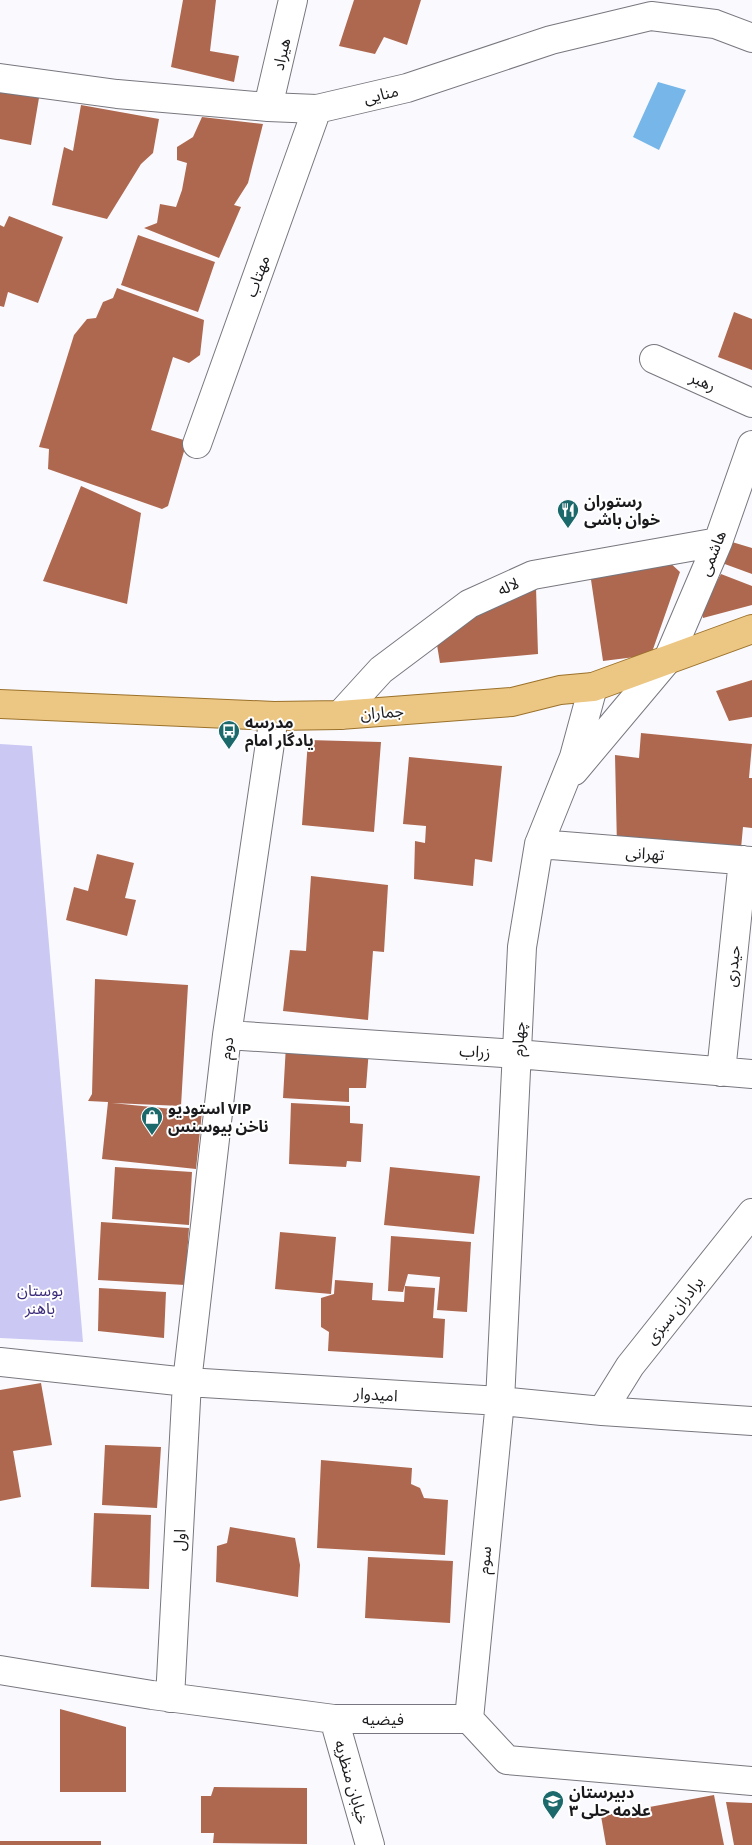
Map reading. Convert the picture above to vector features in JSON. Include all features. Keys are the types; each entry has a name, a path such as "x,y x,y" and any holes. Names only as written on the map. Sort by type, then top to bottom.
{"main road":[{"name":"جماران","path":"0,704 274,716 340,715 512,702 560,690 593,686 752,629"}],"street":[{"name":"هیراد","path":"268,107 294,0"},
{"name":"منایی","path":"0,78 117,94 268,107 317,109 407,88 653,8 715,24 752,38"},
{"name":"مهتاب","path":"197,444 317,109"},
{"name":"رهبر","path":"654,359 752,403"},
{"name":"هاشمی","path":"563,784 668,659 718,542 752,445"},
{"name":"لاله","path":"340,715 380,670 469,604 533,575 718,542"},
{"name":"چهارم","path":"500,1402 522,947 539,844 574,757 593,686"},
{"name":"دوم","path":"187,1382 227,1035 274,716"},
{"name":"تهرانی","path":"539,844 747,861"},
{"name":"حیدری","path":"721,1072 747,861"},
{"name":"زراب","path":"227,1035 517,1054 752,1074"},
{"name":"برادران سبزی","path":"602,1412 630,1366 752,1213"},
{"name":"امیدوار","path":"0,1362 187,1382 500,1402 602,1412 752,1421"},
{"name":"اول","path":"170,1698 187,1382"},
{"name":"سوم","path":"469,1720 500,1402"},
{"name":"فیضیه","path":"0,1670 170,1698 334,1719 469,1720"},
{"name":"خیابان منظریه","path":"334,1719 370,1845"},
{"path":"469,1720 507,1760 752,1781"}],"green space":[{"name":"بوستان باهنر","path":"0,744 32,746 83,1342 0,1338"}],"shaded area":[{"path":"658,82 686,90 659,150 633,137"}],"building":[{"path":"183,0 216,0 210,51 239,56 234,82 171,67"},
{"path":"354,0 421,0 407,45 384,37 375,54 339,46"},
{"path":"0,86 40,92 31,145 0,139"},
{"path":"81,105 159,119 153,153 141,164 107,219 52,205 64,147 73,151"},
{"path":"202,117 263,124 248,183 234,205 241,207 219,258 144,228 157,223 160,204 176,207 182,190 187,163 177,160 177,147 193,137"},
{"path":"9,216 63,237 38,303 8,292 4,307 0,306 0,225 4,227"},
{"path":"138,235 215,262 198,312 121,285"},
{"path":"117,288 204,320 200,355 189,363 173,357 151,430 187,441 168,506 162,509 48,469 49,449 39,447 74,335 87,319 96,318 103,302 113,298"},
{"path":"734,312 752,319 752,370 718,357"},
{"path":"81,486 141,513 127,604 43,581"},
{"path":"732,542 752,548 752,574 722,563"},
{"path":"667,560 680,572 651,655 603,661 590,573"},
{"path":"721,574 752,586 752,605 703,618 701,610"},
{"path":"536,587 538,654 440,663 436,639 461,620"},
{"path":"752,680 752,717 729,721 716,691"},
{"path":"641,733 752,744 749,778 752,778 752,828 743,827 740,859 617,847 615,755 639,758"},
{"path":"308,740 381,742 374,832 302,825"},
{"path":"409,757 502,766 492,862 475,859 473,886 414,879 415,841 425,843 426,826 403,824"},
{"path":"97,854 134,863 125,898 136,900 127,936 66,920 74,887 88,891"},
{"path":"311,876 388,885 384,952 373,951 368,1020 283,1011 290,950 306,951"},
{"path":"95,979 188,985 181,1106 112,1103 202,1112 196,1169 102,1159 108,1102 88,1101 92,1094"},
{"path":"286,1045 369,1049 366,1088 349,1088 349,1102 283,1098"},
{"path":"291,1103 350,1106 350,1123 363,1124 361,1162 347,1161 346,1167 289,1164"},
{"path":"115,1167 192,1172 189,1225 112,1219"},
{"path":"390,1167 480,1176 474,1234 384,1225"},
{"path":"101,1222 189,1228 185,1285 98,1280"},
{"path":"280,1232 336,1237 331,1294 275,1289"},
{"path":"391,1236 471,1242 467,1312 437,1310 440,1277 408,1274 403,1292 388,1291"},
{"path":"335,1280 373,1283 372,1300 404,1302 405,1286 435,1288 433,1318 445,1319 443,1358 328,1351 329,1332 321,1327 321,1298 334,1294"},
{"path":"99,1288 166,1292 164,1338 98,1331"},
{"path":"41,1383 52,1445 13,1451 21,1497 0,1501 0,1390"},
{"path":"105,1445 161,1447 157,1508 102,1505"},
{"path":"321,1460 412,1468 411,1484 420,1488 424,1498 448,1500 445,1555 317,1548"},
{"path":"94,1513 151,1515 149,1589 91,1587"},
{"path":"230,1527 295,1538 300,1565 298,1597 216,1582 217,1546 227,1543"},
{"path":"368,1557 453,1561 450,1623 365,1618"},
{"path":"60,1709 126,1727 126,1792 60,1792"},
{"path":"214,1787 307,1788 307,1844 213,1843 214,1833 201,1833 201,1796 211,1796"},
{"path":"714,1795 724,1845 606,1845 601,1816"},
{"path":"726,1802 752,1803 752,1845 734,1845"},
{"path":"0,1841 101,1841 101,1845 0,1845"}],"place":[{"name":"رستوران خوان باشی","path":"568,529"},
{"name":"مدرسه یادگار امام","path":"229,750"},
{"name":"استودیو VIP ناخن بیوسنس","path":"152,1136"},
{"name":"دبیرستان علامه حلی ۳","path":"553,1820"}]}
